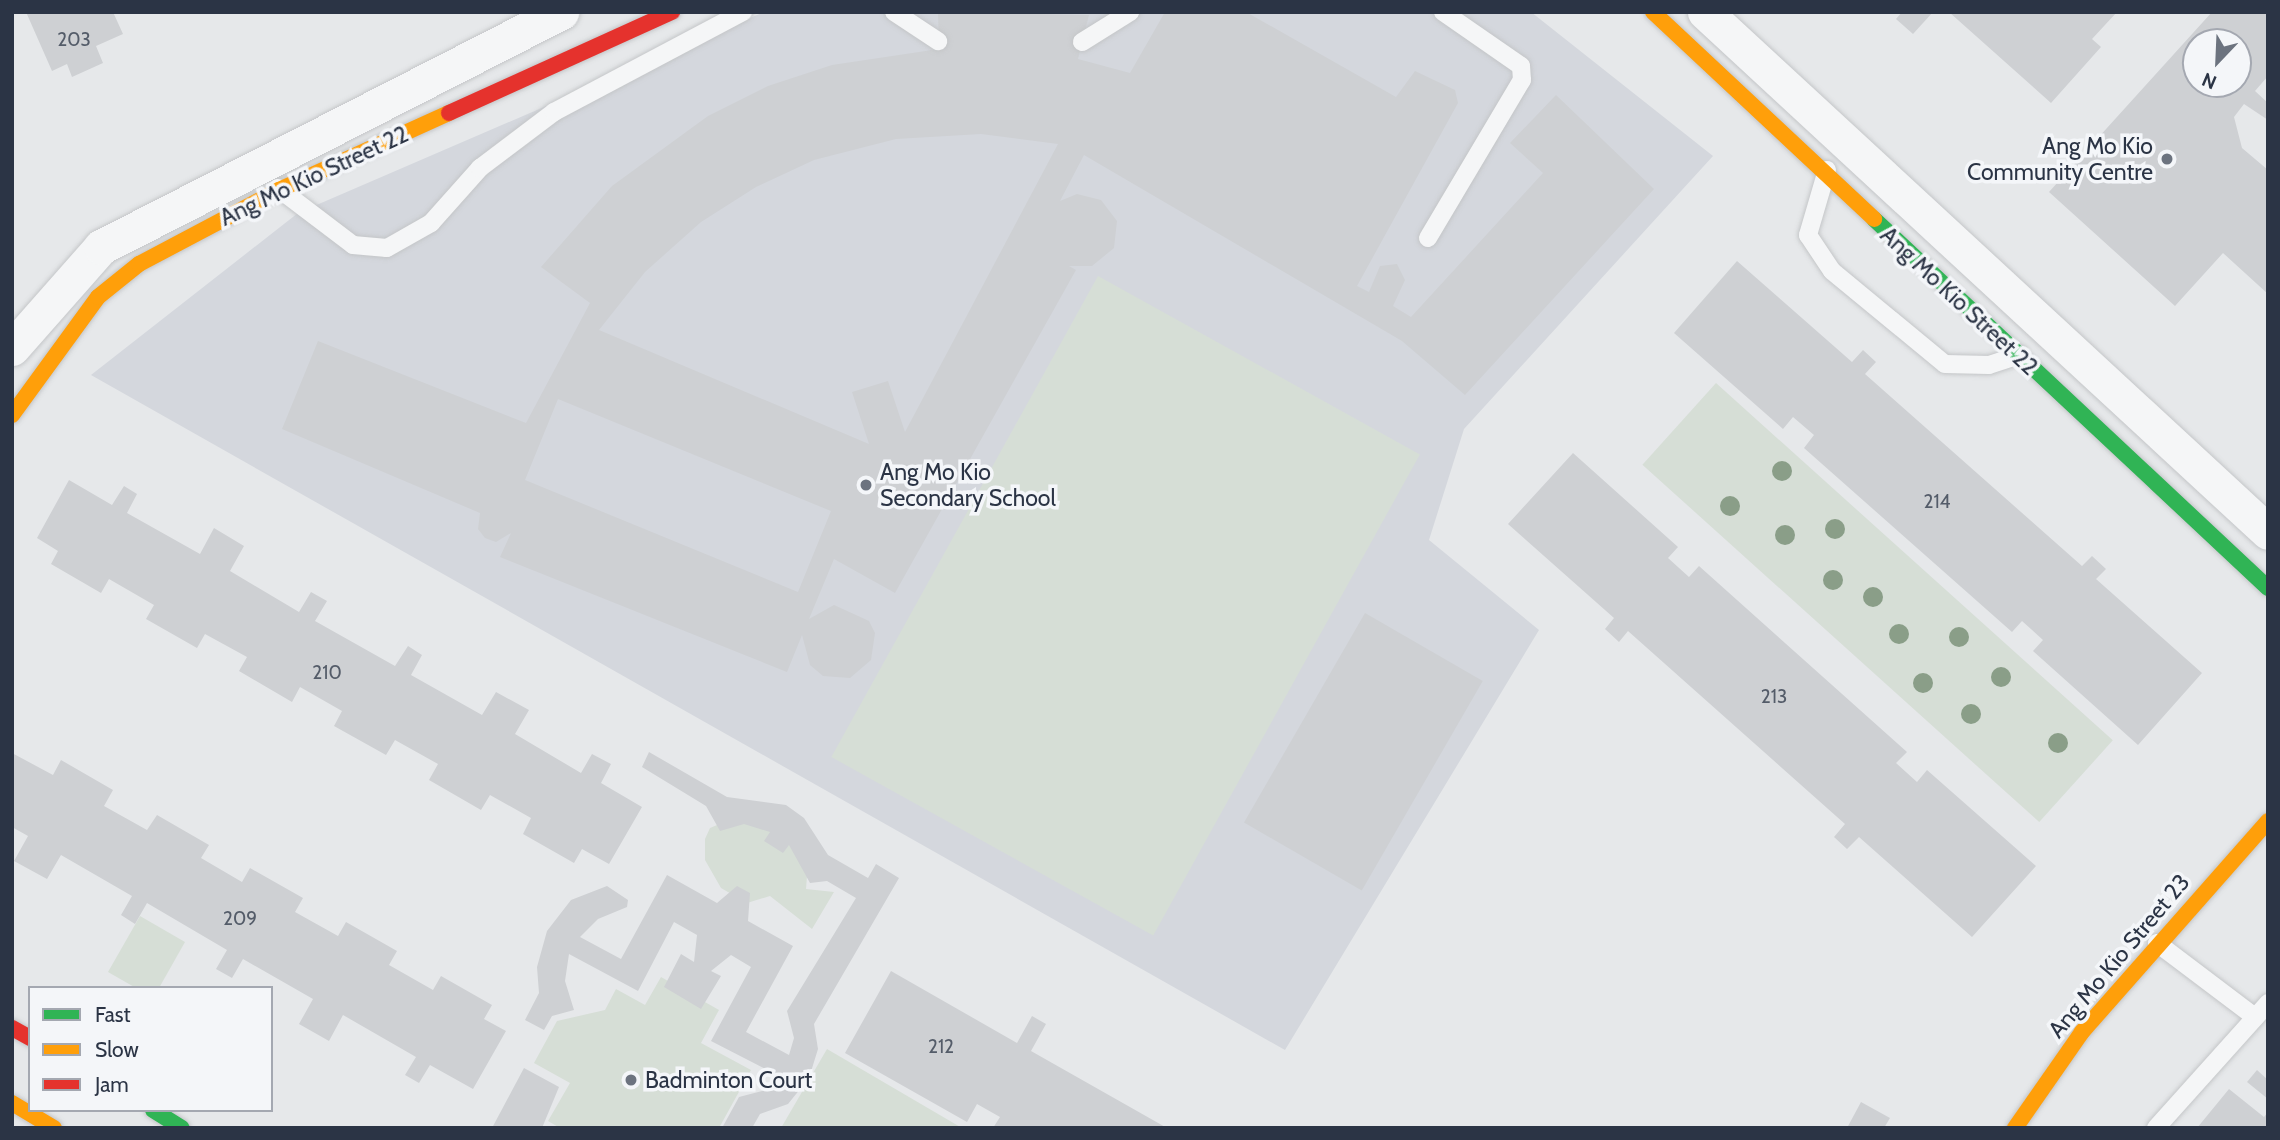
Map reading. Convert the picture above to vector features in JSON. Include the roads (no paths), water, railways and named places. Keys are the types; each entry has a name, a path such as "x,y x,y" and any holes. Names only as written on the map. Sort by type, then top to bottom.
{"street":[{"name":"Ang Mo Kio Street 22","path":"12,348 101,247 272,176 575,61 672,12"},
{"name":"Ang Mo Kio Street 22","path":"1653,12 2268,588"},
{"name":"Ang Mo Kio Street 22","path":"1705,12 2268,533"},
{"name":"Ang Mo Kio Street 22","path":"12,415 98,297 151,257 272,176 556,13"},
{"path":"556,13 575,61"},
{"name":"Ang Mo Kio Street 23","path":"2015,1128 2082,1032 2157,943 2268,821"},
{"path":"12,1028 28,1037"},
{"path":"12,1103 54,1128"},
{"path":"146,1128 154,1112"},
{"path":"156,1112 183,1128"}],"lane":[{"path":"272,176 353,245 387,248 431,223 480,168 554,112 743,12"},
{"path":"894,12 938,41"},
{"path":"1082,42 1130,12"},
{"path":"1428,238 1522,80 1521,66 1443,12"},
{"path":"1844,142 1825,174 1808,235 1832,271 1945,364 1989,365 2018,356 2050,331"},
{"path":"2157,943 2255,1017"},
{"path":"2156,1128 2268,1003"}],"place":[{"name":"Ang Mo Kio Community Centre","path":"2167,159"},
{"name":"Ang Mo Kio Secondary School","path":"866,485"},
{"name":"Badminton Court","path":"631,1080"}]}
